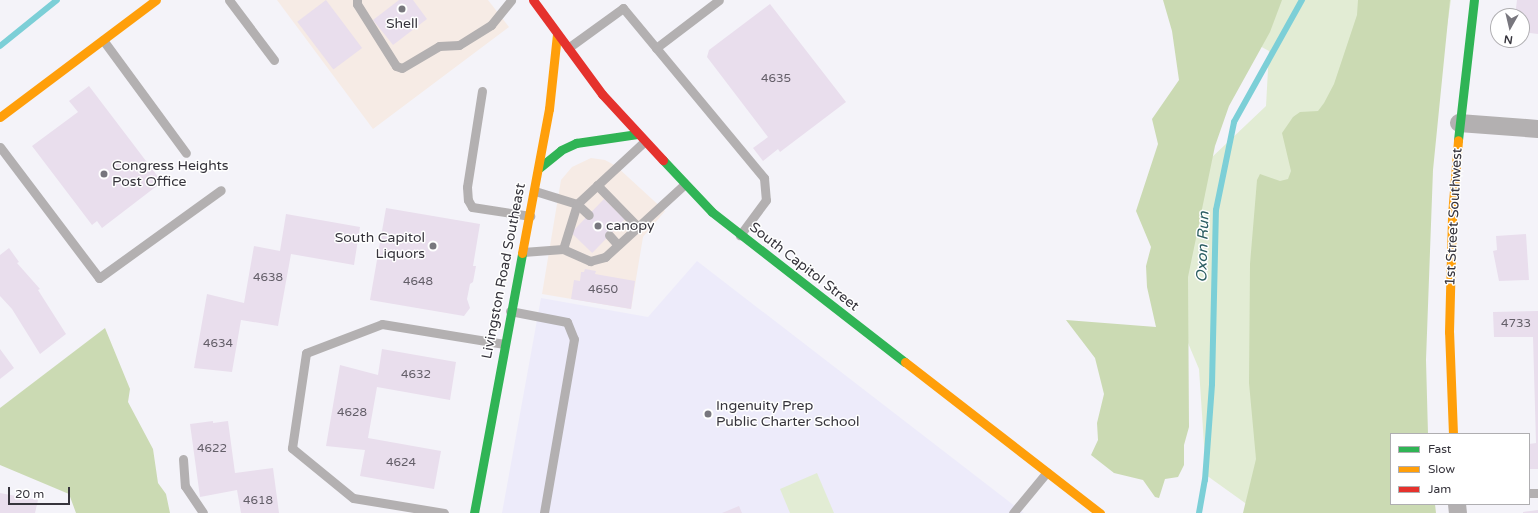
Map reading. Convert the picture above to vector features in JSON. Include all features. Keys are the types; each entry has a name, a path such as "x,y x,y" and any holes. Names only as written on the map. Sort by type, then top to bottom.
{"main road":[{"path":"0,117 156,0"},
{"name":"South Capitol Street","path":"533,0 602,94 644,142 712,212 1100,513"},
{"name":"1st Street Southwest","path":"1453,433 1450,262 1459,124 1474,0"},
{"name":"Livingston Road Southeast","path":"474,513 510,311 539,168 549,109 557,34"},
{"path":"539,168 553,155 576,143 637,134"}],"street":[{"path":"1459,124 1538,130"}],"lane":[{"path":"229,0 274,60"},
{"path":"358,0 357,4 396,66 402,68 439,46 459,45 491,25 511,0"},
{"path":"656,48 719,0"},
{"path":"568,48 624,4 656,48 764,178 766,200 740,235"},
{"path":"103,40 186,153"},
{"path":"482,91 467,187 468,200 472,207 530,216"},
{"path":"563,248 577,204 644,142"},
{"path":"0,147 98,278 221,190"},
{"path":"523,252 563,248 590,261 605,257 685,184"},
{"path":"597,185 638,227"},
{"path":"535,191 577,204 589,215"},
{"path":"610,235 618,245"},
{"path":"510,311 566,322 574,339 544,513"},
{"path":"444,513 353,498 292,448 306,353 382,324 504,344"},
{"path":"183,459 185,486 203,513"},
{"path":"1013,513 1047,472"}],"shaded area":[{"path":"277,0 488,0 509,27 373,129"},
{"path":"591,158 605,160 616,166 665,211 643,237 631,309 542,294 561,180 572,167"},
{"name":"Ingenuity Prep Public Charter School","path":"697,261 1024,513 502,513 541,298 648,317"}],"green space":[{"path":"1163,0 1282,0 1270,32 1229,106 1215,146 1188,277 1189,427 1184,445 1184,465 1178,477 1165,479 1159,498 1155,497 1143,480 1114,473 1091,455 1098,440 1097,423 1104,394 1095,358 1066,320 1156,327 1147,287 1146,266 1151,247 1136,211 1158,144 1152,119 1179,80 1172,31"},
{"path":"1182,0 1451,0 1415,240 1390,433 1390,504 1259,513 1206,475 1199,369 1153,260 1190,178 1266,106 1269,51 1188,7"},
{"path":"1358,0 1450,0 1433,170 1426,360 1428,433 1390,433 1390,505 1435,505 1436,513 1243,513 1256,459 1249,383 1250,264 1257,180 1260,174 1280,181 1288,179 1291,171 1282,133 1293,117 1300,112 1318,111 1324,103 1334,84 1357,15"},
{"path":"105,328 130,389 128,402 153,449 158,483 166,494 170,513 76,513 69,494 0,465 0,408"},
{"path":"817,473 834,513 790,513 780,489"}],"building":[{"path":"326,0 362,48 333,70 297,22"},
{"path":"399,0 413,0 427,19 393,45 373,20"},
{"path":"1517,0 1538,0 1538,34 1530,33 1530,8 1516,8"},
{"path":"770,4 846,102 780,152 778,149 763,161 753,148 768,137 707,57 709,50"},
{"path":"89,86 162,182 102,228 97,221 92,225 32,146 78,112 69,101"},
{"name":"canopy","path":"604,199 625,219 592,253 571,233"},
{"path":"386,208 480,224 473,266 476,266 473,282 470,284 467,299 470,308 464,316 370,300"},
{"path":"286,214 360,227 354,265 291,254 278,326 241,320 232,372 194,368 207,294 244,303 254,246 280,251"},
{"path":"1526,234 1529,280 1499,281 1493,251 1497,250 1496,236"},
{"path":"9,248 19,262 17,263 40,289 38,290 66,334 40,354 12,309 0,296 0,255"},
{"path":"585,269 596,271 595,274 635,281 631,309 571,299 574,280 580,281 581,272 584,272"},
{"path":"1538,311 1538,469 1530,469 1530,444 1536,443 1533,337 1494,337 1493,312"},
{"path":"0,349 14,368 0,379"},
{"path":"382,349 456,362 450,400 377,387 368,438 441,451 434,489 360,476 365,450 326,446 340,365 378,375"},
{"path":"213,421 213,423 228,421 235,473 273,468 279,513 241,513 237,490 200,497 190,424"},
{"path":"0,493 38,500 35,513 0,513"},
{"path":"739,506 742,513 722,513"},
{"path":"1538,510 1538,513 1523,513 1523,512"}],"waterway":[{"path":"0,46 57,0"},
{"name":"Oxon Run","path":"1199,513 1205,480 1212,384 1216,210 1234,122 1302,0"}],"traffic: fast":[{"path":"1458,140 1474,0"},
{"path":"539,168 561,150 576,143 637,134"},
{"path":"663,160 712,212 905,362"},
{"path":"474,513 522,253"}],"traffic: slow":[{"path":"0,117 156,0"},
{"path":"522,253 549,109 557,34"},
{"path":"1453,433 1449,332 1452,215 1458,140"},
{"path":"905,362 1100,513"}],"traffic: jam":[{"path":"533,0 602,94 663,160"}],"place":[{"name":"Shell","path":"402,9"},
{"name":"Congress Heights Post Office","path":"104,174"},
{"name":"canopy","path":"598,226"},
{"name":"South Capitol Liquors","path":"433,246"},
{"name":"Ingenuity Prep Public Charter School","path":"708,414"}]}
